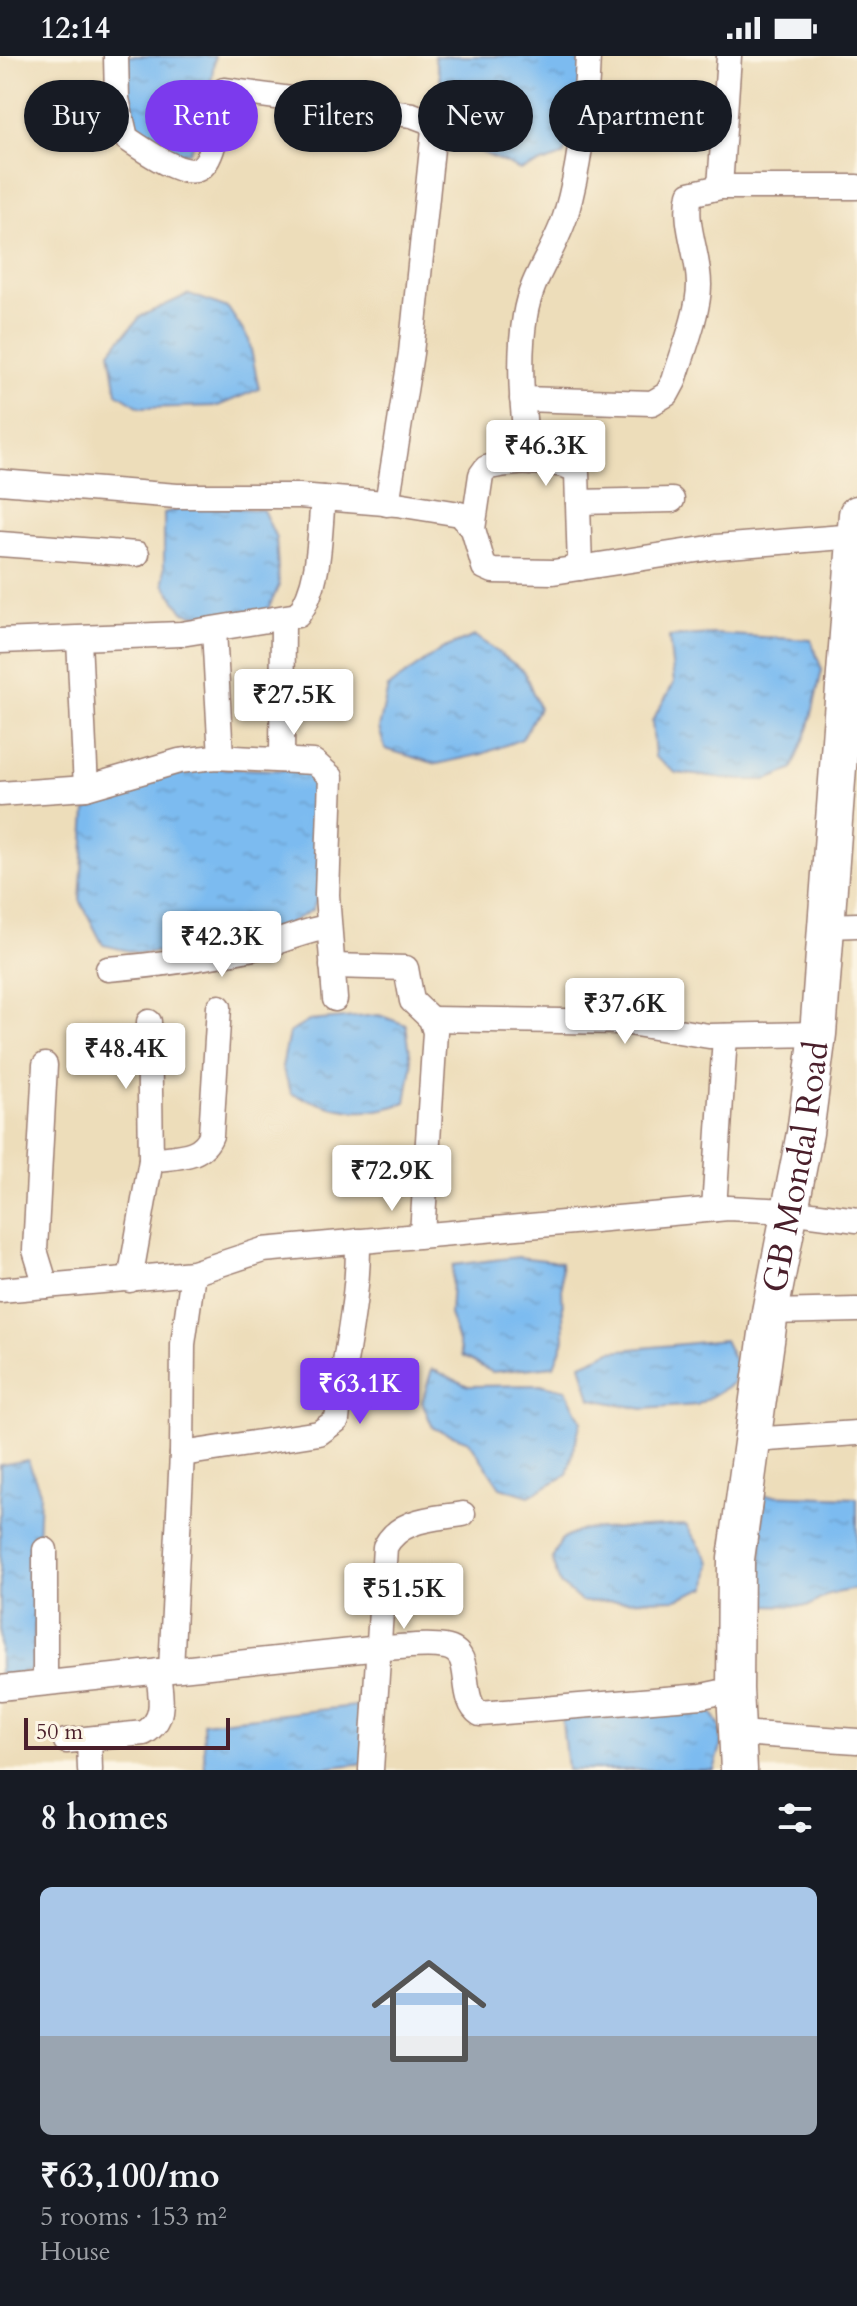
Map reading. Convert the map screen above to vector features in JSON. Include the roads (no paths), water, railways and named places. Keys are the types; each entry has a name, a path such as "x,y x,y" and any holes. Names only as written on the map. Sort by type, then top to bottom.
{"street":[{"path":"116,56 117,99 126,138 160,161 191,172 205,167 212,156 224,90 412,115 428,121 434,129 411,353 387,504"},
{"path":"529,463 522,399 524,318 534,278 553,249 566,213 586,113 588,56"},
{"path":"720,187 729,56"},
{"path":"522,399 652,403 667,394 674,381 699,288 694,238 685,214 690,194 720,187 857,187"},
{"path":"580,568 577,473 573,467 529,463 495,465 481,475 473,529 484,567 493,571 553,572 580,568 716,547 856,536"},
{"path":"0,482 177,496 323,498 387,504 460,514 473,529"},
{"path":"0,641 79,640 214,630 298,615 306,604 316,569 323,498"},
{"path":"578,502 672,500"},
{"name":"GB Mondal Road","path":"739,1770 735,1689 736,1559 770,1312 805,1133 818,1034 843,926 857,514"},
{"path":"0,544 137,554"},
{"path":"282,760 283,620"},
{"path":"214,630 221,757"},
{"path":"79,640 86,788"},
{"path":"0,794 86,788 179,761 221,757 314,762 331,777 329,927 335,999"},
{"path":"108,969 186,963 278,942 309,929 329,927"},
{"path":"332,966 406,968 412,1001 431,1019 435,1032 422,1234"},
{"path":"151,1160 198,1153 207,1148 211,1135 219,1007"},
{"path":"431,1019 623,1022 725,1036 818,1034"},
{"path":"130,1280 151,1160 149,1022"},
{"path":"714,1209 725,1036"},
{"path":"45,1065 35,1250 46,1286"},
{"path":"0,1290 193,1273 263,1250 714,1209 789,1211 857,1220"},
{"path":"182,1454 319,1433 337,1420 344,1352 359,1284 358,1241"},
{"path":"90,1770 78,1740 144,1733 155,1726 161,1713 182,1454 183,1344 193,1273"},
{"path":"770,1312 857,1310"},
{"path":"751,1440 857,1433"},
{"path":"371,1770 385,1547 390,1536 408,1523 463,1514"},
{"path":"45,1550 45,1682"},
{"path":"0,1688 380,1648 443,1646 454,1649 464,1662 467,1699 480,1714 702,1696 735,1689"},
{"path":"739,1733 857,1741"}],"water":[{"path":"127,56 215,56 211,80 145,80 145,135 135,125 127,80"},
{"path":"434,56 583,56 582,80 549,80 549,152 565,152 563,156 520,170 481,152 533,152 533,80 441,80"},
{"path":"189,294 228,308 249,340 259,389 218,406 141,408 117,393 110,351 141,316"},
{"path":"192,505 263,510 276,538 279,586 267,611 218,619 183,612 164,584 164,513"},
{"path":"713,634 811,640 822,670 809,727 792,770 767,780 740,780 676,773 655,757 652,721 674,683 669,637"},
{"path":"475,636 524,671 539,708 522,739 482,754 437,764 385,749 379,728 388,687 442,649"},
{"path":"209,768 319,771 322,888 312,910 282,927 200,949 138,953 103,945 80,900 86,811 130,784"},
{"path":"379,1015 406,1025 412,1067 406,1102 362,1111 335,1108 292,1094 282,1067 289,1033 309,1021"},
{"path":"518,1257 561,1262 564,1340 554,1366 492,1372 462,1356 450,1314 453,1265"},
{"path":"724,1340 737,1366 733,1383 697,1405 643,1409 591,1399 581,1364 611,1351"},
{"path":"432,1369 468,1386 544,1385 566,1390 581,1421 567,1475 529,1496 500,1487 469,1441 433,1428 422,1402"},
{"path":"28,1460 40,1492 33,1670 0,1676 0,1465"},
{"path":"763,1495 857,1498 857,1589 829,1594 809,1606 760,1605"},
{"path":"686,1525 710,1562 707,1587 676,1599 582,1602 560,1584 552,1560 561,1540 581,1530"},
{"path":"703,1703 720,1727 720,1750 714,1770 567,1770 562,1720 592,1709"},
{"path":"363,1705 364,1763 308,1770 205,1770 203,1723"}]}
